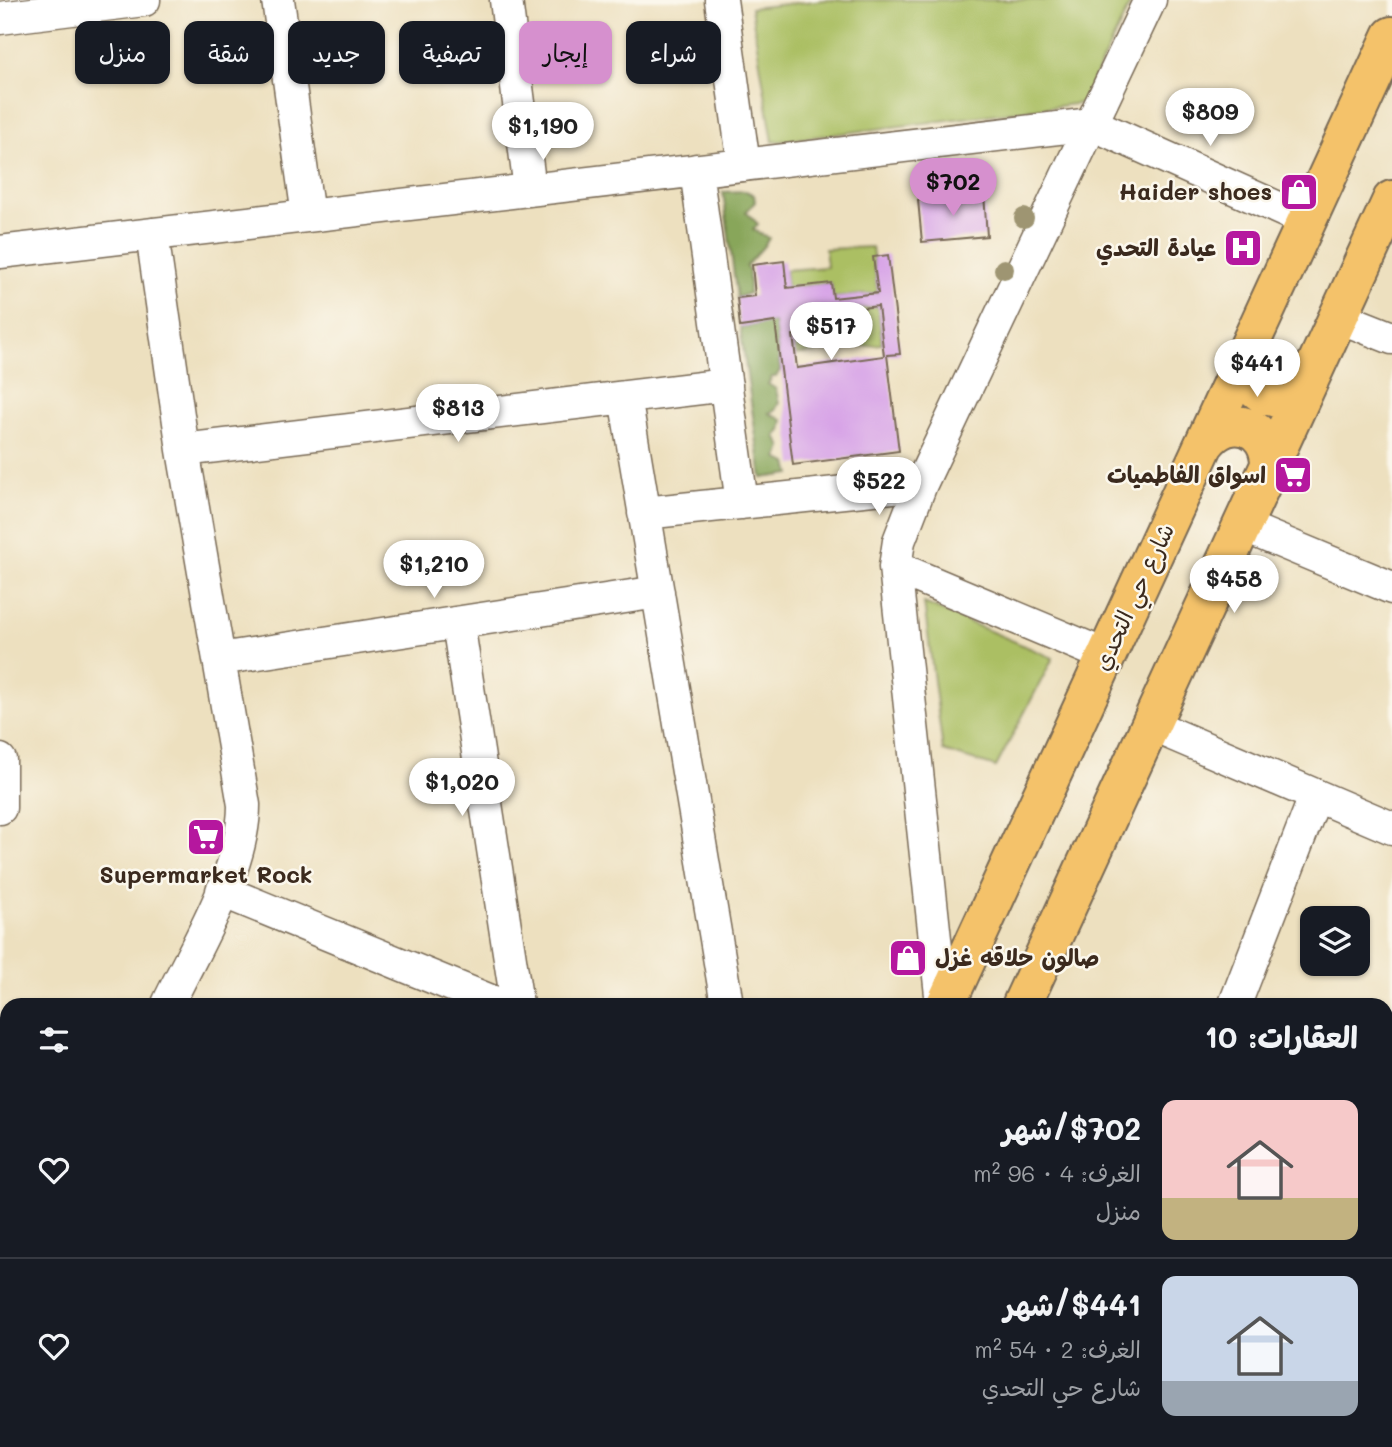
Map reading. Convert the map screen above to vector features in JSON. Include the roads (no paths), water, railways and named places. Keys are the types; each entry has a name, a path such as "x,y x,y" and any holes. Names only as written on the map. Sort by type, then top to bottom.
{"main road":[{"name":"شارع حي التحدي","path":"947,998 1392,37"},
{"path":"1025,998 1392,200"},
{"path":"1247,350 1245,360 1249,380 1263,394 1272,397 1293,395 1308,383 1312,374"},
{"path":"1205,443 1228,426 1247,427 1263,438 1271,456 1270,466"}],"street":[{"path":"0,18 144,0"},
{"path":"278,0 308,216"},
{"path":"506,0 530,190"},
{"path":"721,0 744,164"},
{"path":"943,998 895,567 899,541 921,484 1150,0"},
{"path":"0,252 1092,124 1307,221"},
{"path":"696,170 742,503"},
{"path":"152,234 183,450 244,813 241,838 222,891 171,998"},
{"path":"1339,317 1392,338"},
{"path":"183,450 726,385"},
{"path":"625,397 726,998"},
{"path":"644,513 921,484"},
{"path":"1243,526 1392,588"},
{"path":"895,567 1107,656"},
{"path":"219,659 658,592"},
{"path":"458,623 516,998"},
{"path":"1151,725 1392,828"},
{"path":"0,760 0,808"},
{"path":"1237,998 1315,797"},
{"path":"222,891 483,998"}],"place":[{"name":"Haider shoes","path":"1299,192"},
{"name":"عيادة التحدي","path":"1243,248"},
{"name":"اسواق الفاطميات","path":"1293,475"},
{"name":"Supermarket Rock","path":"206,837"},
{"name":"صالون حلاقه غزل","path":"908,958"}]}
